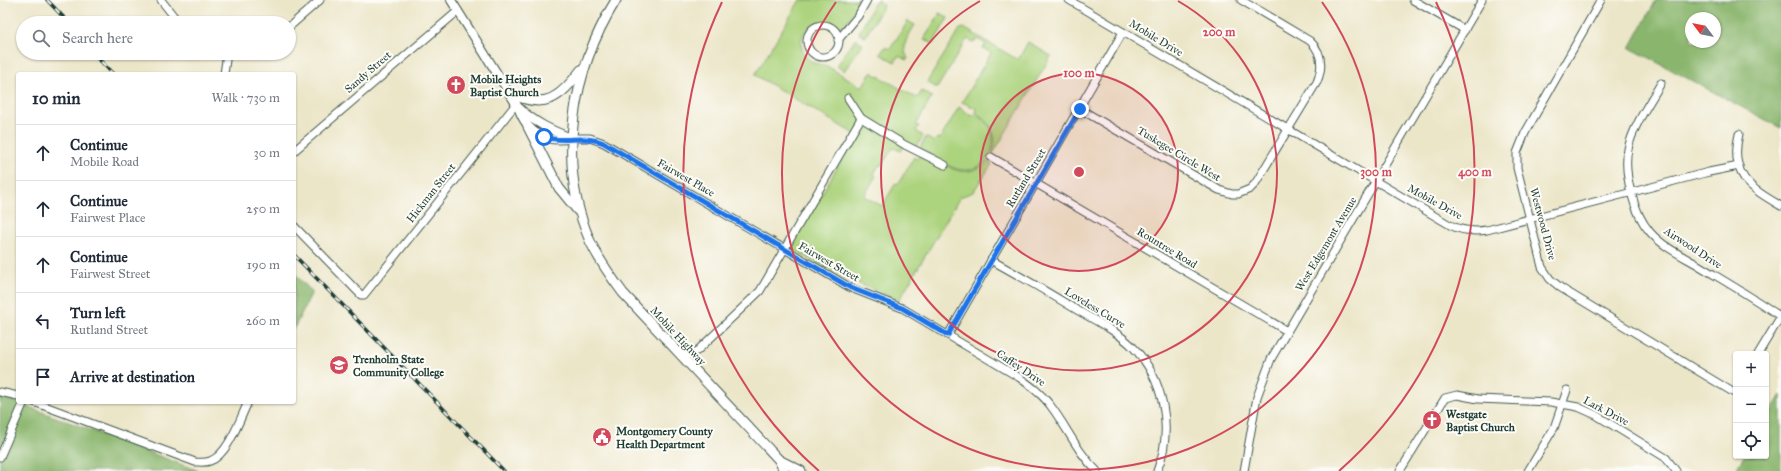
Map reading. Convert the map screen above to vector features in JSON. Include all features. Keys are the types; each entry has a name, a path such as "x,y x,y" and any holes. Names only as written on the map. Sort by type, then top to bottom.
{"main road":[{"path":"580,214 572,160 572,138 577,95 586,64 597,36 616,0"},
{"path":"509,93 530,101 544,101 551,98 570,84 586,64"},
{"path":"528,127 559,188 580,214"},
{"name":"Mobile Highway","path":"580,214 591,242 611,277 634,307 779,460 784,471"},
{"path":"779,460 780,471"},
{"name":"Mobile Highway","path":"779,460 801,471"}],"street":[{"path":"162,0 174,16"},
{"path":"296,20 320,0"},
{"path":"451,0 517,105 535,122 547,129 572,138"},
{"path":"838,40 832,29 820,26 809,33 807,39 810,52 822,57 834,52 838,40 858,16 867,0"},
{"name":"Tuskegee Circle West","path":"1080,109 1219,190 1232,194 1245,192 1255,184 1288,130 1320,76 1322,65 1320,55 1310,41 1241,0"},
{"path":"1413,0 1465,30"},
{"name":"West Edgemont Avenue","path":"1244,471 1259,391 1271,359 1482,0"},
{"name":"Westwood Drive","path":"1601,0 1525,133 1519,147 1517,168 1542,267 1555,284 1733,391"},
{"name":"Mobile Drive","path":"1073,1 1288,130 1450,225 1462,230 1480,231 1739,166"},
{"name":"Sandy Street","path":"296,149 458,11"},
{"name":"Rutland Street","path":"948,335 1080,109 1123,32"},
{"path":"224,72 226,60"},
{"name":"Airwood Drive","path":"1660,83 1635,130 1628,150 1628,174 1641,220 1659,241 1781,316"},
{"path":"848,98 861,118 905,145 945,165"},
{"path":"517,105 522,119 528,127 537,133 552,140 559,141 572,138"},
{"name":"Hickman Street","path":"296,228 362,295 517,105"},
{"name":"Fairwest Street","path":"681,356 697,351 758,294 861,118"},
{"path":"1739,134 1737,147 1739,166 1748,185 1781,206"},
{"name":"Fairwest Place","path":"572,138 590,138 604,143 785,249"},
{"name":"Rountree Road","path":"991,157 1287,331"},
{"name":"Fairwest Street","path":"785,249 851,288 902,308 948,335"},
{"name":"Loveless Curve","path":"991,260 1115,332 1140,355 1156,381 1164,408 1165,440 1157,471"},
{"path":"1760,351 1781,316"},
{"name":"Caffey Drive","path":"948,335 1034,388 1050,405 1080,451 1097,471"},
{"path":"1528,471 1554,428 1567,390"},
{"path":"0,392 16,396"},
{"name":"Lark Drive","path":"1400,471 1445,398 1453,394 1478,399 1563,404 1578,407 1596,415 1666,458 1676,471"},
{"path":"0,457 23,404"},
{"path":"39,404 195,462 203,463 210,461 222,452 228,445 247,404"}],"green space":[{"path":"800,0 860,0 846,24 841,27 815,23 807,29 803,35 801,43 803,52 811,61 816,64 827,66 862,87 871,72 917,98 922,91 932,97 916,125 919,126 916,131 923,136 914,151 905,145 901,151 893,148 881,166 879,165 874,174 876,176 864,196 882,206 896,183 898,184 914,157 917,159 920,155 945,170 948,166 958,171 969,171 979,168 988,161 992,164 973,192 960,197 899,300 845,278 793,250 791,247 856,135 755,75"},
{"path":"876,0 880,0 879,2 884,5 865,37 859,33"},
{"path":"1656,0 1781,0 1781,128 1630,48"},
{"path":"940,13 948,18 933,44 924,39"},
{"path":"908,21 915,25 905,45 908,58 907,60 898,56 895,62 880,54 885,47 890,49"},
{"path":"964,28 1018,60 1028,42 1051,56 991,157 994,137 990,126 987,121 976,113 977,109 962,102 991,53 983,48 986,44 977,39 974,43 967,39 937,88 927,82 960,29"},
{"path":"856,39 863,44 844,71 837,66 848,48"},
{"path":"959,107 972,116 974,114 987,123 993,137 993,145 987,159 975,168 967,170 955,169 920,148 926,137 934,142 937,138 940,139"},
{"path":"296,275 312,292 296,325"},
{"path":"1781,395 1781,471 1735,471 1742,459 1769,459 1769,414"},
{"path":"5,398 16,402 16,404 21,404 199,471 0,471 0,399"}],"railway":[{"path":"47,0 62,16"},
{"path":"100,60 111,72"},
{"path":"296,257 504,471"}],"place":[{"name":"Mobile Heights Baptist Church","path":"456,85"},
{"name":"Trenholm State Community College","path":"339,365"},
{"name":"Westgate Baptist Church","path":"1432,420"},
{"name":"Montgomery County Health Department","path":"602,437"}],"route":[{"path":"544,137 559,141 572,138 590,138 598,140 851,288 860,293 884,300 902,308 948,335 953,323 1080,109"}]}
